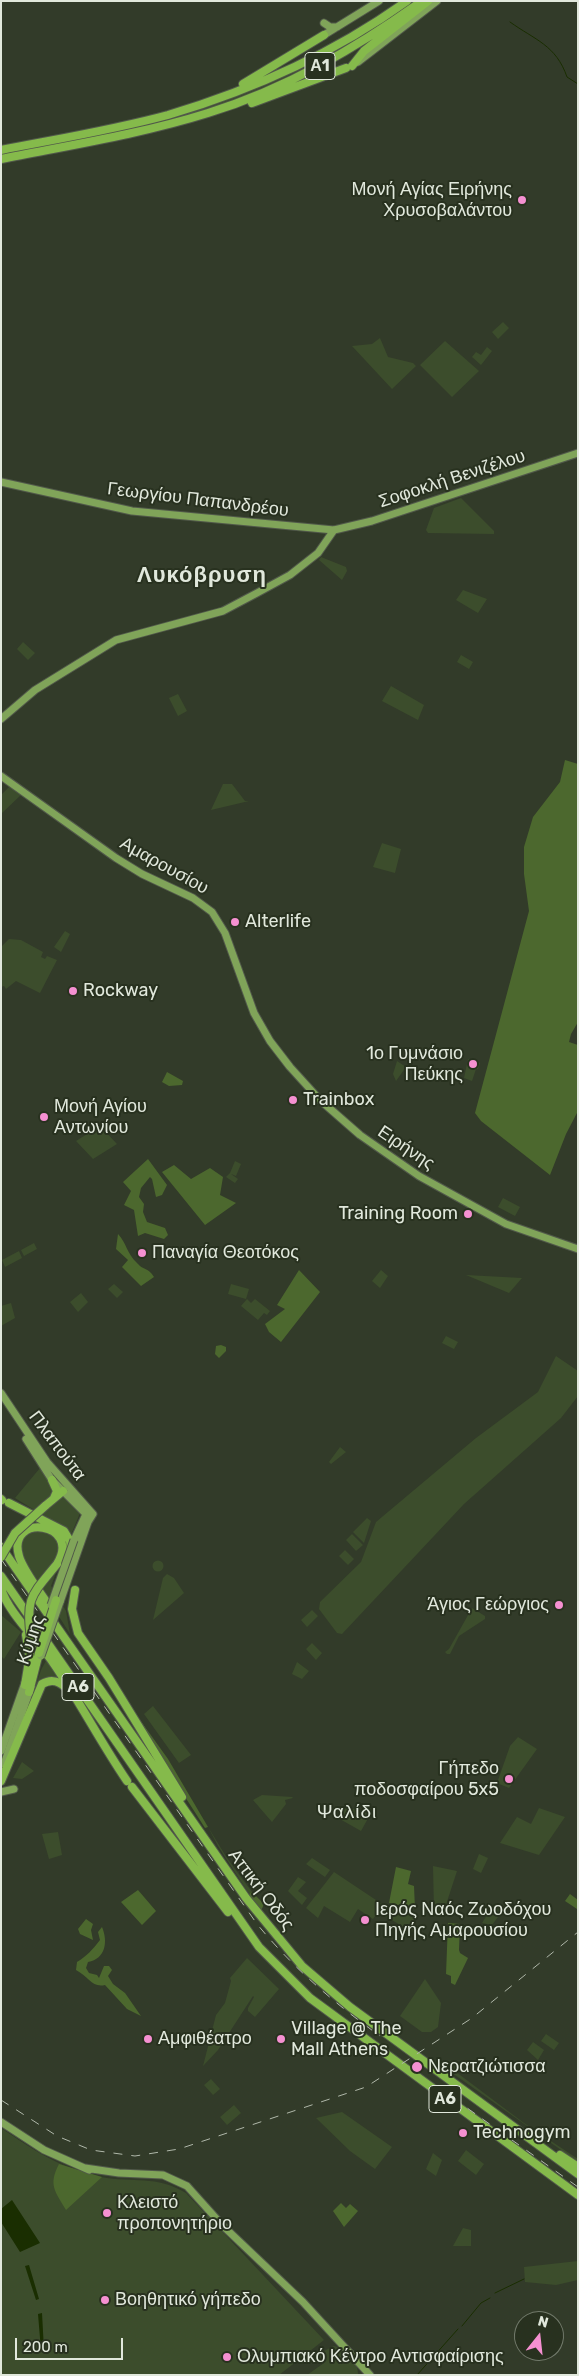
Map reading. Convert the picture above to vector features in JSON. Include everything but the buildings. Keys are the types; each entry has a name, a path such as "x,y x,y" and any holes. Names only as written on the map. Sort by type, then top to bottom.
{"highway":[{"name":"Α1","path":"1,150 132,124 205,102 252,85 362,30 407,1"},
{"name":"Α1","path":"1,159 134,133 208,113 258,95 330,60 422,1"},
{"path":"208,113 241,106 349,67 364,51 428,1"},
{"path":"205,102 260,74 324,35"},
{"path":"52,1480 57,1491 54,1498"},
{"path":"1,1557 15,1533 54,1498 67,1491"},
{"path":"4,1501 57,1527 69,1536 71,1556 59,1599 27,1689"},
{"path":"27,1689 31,1640 28,1613 30,1601 57,1564 62,1545 54,1532 46,1527 37,1526 23,1533 18,1544 19,1558 74,1652"},
{"name":"Αττική Οδός","path":"1,1547 246,1898 302,1966 350,2007 578,2174"},
{"name":"Αττική Οδός","path":"1,1576 248,1933 276,1965 310,1998 577,2195"},
{"path":"1,1588 5,1603 26,1634 29,1642 30,1660"},
{"path":"75,1590 72,1610 78,1633 190,1809 201,1833"},
{"path":"5,1603 52,1661 84,1709 107,1752 130,1784 235,1921 248,1933"},
{"path":"1,1781 42,1684 50,1680 60,1683 84,1709"},
{"path":"489,2110 515,2124 578,2167"}],"main road":[{"path":"324,35 379,1"},
{"path":"349,67 437,1"},
{"path":"324,23 330,27 337,27"},
{"name":"Σοφοκλή Βενιζέλου","path":"334,530 372,521 578,453"},
{"name":"Γεωργίου Παπανδρέου","path":"1,482 132,511 334,530"},
{"path":"1,719 35,690 116,640 223,611 257,593 290,574 318,553 334,530"},
{"name":"Αμαρουσίου","path":"1,776 116,858 142,874 193,898 212,912 225,933 246,996 262,1029 290,1067 316,1094"},
{"name":"Ειρήνης","path":"316,1094 360,1135 422,1178 512,1227 578,1247"},
{"name":"Πλαπούτα","path":"1,1393 67,1491 89,1514"},
{"name":"Πλαπούτα","path":"1,1401 52,1480 67,1491"},
{"name":"Κύμης","path":"39,1653 74,1540 89,1514"},
{"name":"Κύμης","path":"59,1599 89,1514"},
{"name":"Κύμης","path":"1,1751 27,1689"},
{"name":"Κύμης","path":"1,1772 27,1689"},
{"path":"1,1792 14,1789"},
{"path":"1,2122 44,2150 85,2168 119,2176 163,2179 180,2186 203,2205 303,2302 370,2375"},
{"path":"85,2168 119,2173 163,2175 181,2182"},
{"path":"172,2171 203,2205"}],"shaded area":[{"path":"410,1 414,1 386,21 327,56 297,72 234,99 169,121 106,136 1,156 1,154 81,138 159,119 235,95 310,63 361,34"},
{"path":"503,322 509,328 498,339 492,332"},
{"path":"380,338 388,357 413,363 416,366 392,389 352,346 372,344"},
{"path":"445,341 479,371 452,397 420,365"},
{"path":"487,347 492,351 481,365 472,357 476,352 481,355"},
{"path":"461,498 494,531 494,534 428,533 426,530 434,508"},
{"path":"321,557 346,567 347,571 342,580 319,560"},
{"path":"463,590 487,599 478,613 456,600"},
{"path":"23,642 35,653 28,660 17,649"},
{"path":"461,655 473,662 469,669 457,662"},
{"path":"391,686 424,705 418,720 382,701"},
{"path":"178,694 187,711 178,716 169,698"},
{"path":"565,760 578,764 578,1022 569,1042 578,1045 578,1111 566,1134 550,1175 481,1121 475,1113 529,911 524,874 524,847 533,817 560,782"},
{"path":"223,784 232,784 245,801 249,801 211,810"},
{"path":"10,786 22,794 1,814 1,795"},
{"path":"382,843 401,849 395,873 373,867"},
{"path":"65,931 70,934 61,952 54,947"},
{"path":"9,939 21,940 43,952 41,957 45,959 47,956 57,960 40,993 16,981 6,989 4,986 1,987 1,947"},
{"path":"468,1059 480,1063 472,1081 464,1078"},
{"path":"397,1061 406,1067 396,1081 393,1074"},
{"path":"167,1072 183,1081 182,1085 169,1086 162,1082"},
{"path":"100,1126 117,1144 93,1159 76,1141"},
{"path":"148,1159 167,1185 162,1195 156,1197 150,1177 141,1188 139,1197 144,1204 143,1212 147,1222 165,1228 168,1235 164,1239 145,1233 138,1236 134,1210 124,1205 131,1191 123,1182"},
{"path":"235,1161 241,1164 236,1176 231,1174 238,1179 235,1183 226,1177 230,1173"},
{"path":"174,1165 191,1179 210,1168 223,1177 220,1195 236,1203 205,1225 162,1172"},
{"path":"503,1198 520,1207 515,1216 498,1207"},
{"path":"118,1234 139,1265 154,1277 141,1286 122,1267 128,1260 116,1249"},
{"path":"34,1243 37,1249 24,1256 21,1250"},
{"path":"19,1251 22,1258 5,1267 2,1260"},
{"path":"299,1270 320,1292 281,1342 269,1332 265,1324 285,1309 277,1305"},
{"path":"381,1270 388,1276 380,1288 372,1281"},
{"path":"466,1275 522,1278 509,1293"},
{"path":"114,1284 123,1292 117,1298 108,1289"},
{"path":"231,1284 249,1289 246,1299 228,1294"},
{"path":"81,1293 88,1302 78,1312 70,1302"},
{"path":"247,1299 251,1303 255,1299 270,1311 267,1315 264,1313 258,1320 241,1306"},
{"path":"11,1303 15,1318 1,1326 1,1306"},
{"path":"446,1336 458,1342 454,1349 442,1343"},
{"path":"216,1346 226,1347 226,1351 219,1358 215,1354"},
{"path":"556,1356 578,1371 578,1396 561,1418 464,1504 342,1634 337,1633 319,1609 320,1602 361,1562 376,1522 476,1438 538,1392"},
{"path":"340,1447 346,1452 331,1464 329,1462"},
{"path":"40,1468 53,1488 54,1494 36,1511 15,1498"},
{"path":"64,1495 80,1513 71,1535 62,1526 40,1513 60,1496"},
{"path":"367,1518 371,1521 364,1543 353,1532"},
{"path":"44,1528 57,1539 59,1550 50,1567 38,1581 23,1560 20,1548 24,1535"},
{"path":"352,1534 363,1545 356,1551 346,1540"},
{"path":"345,1550 354,1559 348,1565 339,1556"},
{"path":"62,1557 51,1586 66,1611 70,1634 41,1588"},
{"path":"158,1560 164,1566 158,1572 152,1566"},
{"path":"167,1574 174,1578 184,1593 153,1620 163,1578"},
{"path":"472,1608 485,1616 485,1619 459,1636 450,1654 447,1654 445,1652 449,1649"},
{"path":"312,1610 318,1616 307,1627 301,1620"},
{"path":"1,1615 21,1632 4,1659 1,1656"},
{"path":"312,1643 322,1653 316,1660 306,1649"},
{"path":"47,1659 67,1686 50,1678 27,1711 41,1670"},
{"path":"297,1662 309,1671 302,1679 292,1674"},
{"path":"153,1706 191,1755 179,1763 144,1714"},
{"path":"140,1720 168,1759 208,1827 205,1828 137,1722"},
{"path":"518,1737 537,1749 509,1788 497,1783 510,1746"},
{"path":"22,1762 34,1771 22,1779 13,1778"},
{"path":"262,1795 293,1798 285,1800 286,1804 272,1822 253,1800"},
{"path":"345,1807 371,1813 361,1831 338,1818"},
{"path":"539,1808 565,1817 539,1855 500,1843 517,1817 531,1824"},
{"path":"208,1827 227,1858 252,1892 249,1894 218,1846"},
{"path":"58,1832 62,1855 49,1859 42,1834"},
{"path":"479,1854 488,1858 481,1873 473,1869"},
{"path":"312,1858 330,1870 325,1877 306,1864"},
{"path":"433,1866 457,1871 443,1914 434,1911"},
{"path":"396,1867 411,1871 408,1884 414,1886 415,1909 389,1903"},
{"path":"334,1872 388,1908 415,1915 414,1933 378,1912 373,1919 358,1909 350,1922 324,1906 318,1918 306,1908"},
{"path":"298,1877 306,1882 298,1891 307,1898 302,1905 288,1891"},
{"path":"138,1890 156,1911 142,1925 121,1902"},
{"path":"252,1892 264,1904 261,1911 249,1894"},
{"path":"570,1894 578,1900 577,1909 565,1901"},
{"path":"494,1904 504,1909 492,1925 482,1923"},
{"path":"86,1919 93,1924 91,1930 93,1940 80,1934 78,1929"},
{"path":"448,1923 460,1924 459,1950 460,1953 468,1958 455,1985 451,1983 451,1976 446,1974"},
{"path":"102,1927 105,1938 104,1949 99,1957 88,1962 86,1968 89,1973 97,1975 99,1978 104,1966 109,1966 112,1970 108,1976 113,1984 125,1993 141,2016 127,2009 105,1985 97,1985 76,1970 77,1962 90,1952 100,1940 98,1932"},
{"path":"247,1958 279,1989 255,2017 248,2011 253,1996 218,2050 203,2066 216,2015 225,2003 231,1981 230,1978"},
{"path":"425,1979 441,2003 438,2027 431,2032 422,2032 400,2016"},
{"path":"546,2034 559,2043 554,2050 541,2041"},
{"path":"533,2042 544,2050 538,2060 527,2050"},
{"path":"454,2062 456,2072 524,2123 578,2159 578,2162 448,2070"},
{"path":"211,2079 220,2089 213,2095 204,2085"},
{"path":"234,2105 241,2113 227,2125 220,2117"},
{"path":"342,2112 392,2147 375,2169 350,2151 316,2118"},
{"path":"1,2128 36,2151 61,2164 87,2174 113,2179 144,2180 165,2184 186,2193 324,2340 279,2375 1,2375"},
{"path":"466,2150 484,2164 476,2175 458,2161"},
{"path":"433,2153 442,2160 436,2176 426,2169"},
{"path":"59,2164 102,2177 66,2210 56,2193 53,2183"},
{"path":"12,2200 40,2243 20,2252 1,2222 1,2209"},
{"path":"341,2203 346,2208 350,2204 358,2211 344,2227 333,2211"},
{"path":"463,2228 471,2230 471,2246 453,2246"},
{"path":"578,2261 578,2280 556,2285 525,2282 524,2267"},
{"path":"29,2265 39,2299 36,2300 25,2266"},
{"path":"42,2313 44,2350 41,2350 38,2314"},
{"path":"334,2346 350,2357 356,2365 358,2374 307,2375 324,2363 318,2354"}],"waterway":[{"path":"510,22 551,50 557,57 567,77 578,84"},
{"path":"495,2293 524,2279"},
{"path":"462,2326 481,2303 490,2298"},
{"path":"417,2375 458,2329"}],"railway":[{"path":"1,1559 257,1924 315,1984 346,2011 380,2036"},
{"path":"1,2100 57,2136 91,2150 135,2156 179,2149 366,2087 472,2018 578,1932"},
{"path":"453,2098 578,2187"}],"place":[{"name":"Μονή Αγίας Ειρήνης Χρυσοβαλάντου","path":"522,200"},
{"name":"Alterlife","path":"235,922"},
{"name":"Rockway","path":"73,991"},
{"name":"1ο Γυμνάσιο Πεύκης","path":"473,1064"},
{"name":"Trainbox","path":"293,1100"},
{"name":"Μονή Αγίου Αντωνίου","path":"44,1117"},
{"name":"Training Room","path":"468,1214"},
{"name":"Παναγία Θεοτόκος","path":"142,1253"},
{"name":"Άγιος Γεώργιος","path":"559,1605"},
{"name":"Γήπεδο ποδοσφαίρου 5x5","path":"509,1779"},
{"name":"Ιερός Ναός Ζωοδόχου Πηγής Αμαρουσίου","path":"365,1920"},
{"name":"Αμφιθέατρο","path":"148,2039"},
{"name":"Village @ The Mall Athens","path":"281,2039"},
{"name":"Νερατζιώτισσα","path":"417,2067"},
{"name":"Technogym","path":"463,2133"},
{"name":"Κλειστό προπονητήριο","path":"107,2213"},
{"name":"Βοηθητικό γήπεδο","path":"105,2300"},
{"name":"Ολυμπιακό Κέντρο Αντισφαίρισης","path":"227,2357"}],"district":[{"name":"Λυκόβρυση","path":"202,576"},
{"name":"Ψαλίδι","path":"347,1813"}]}
